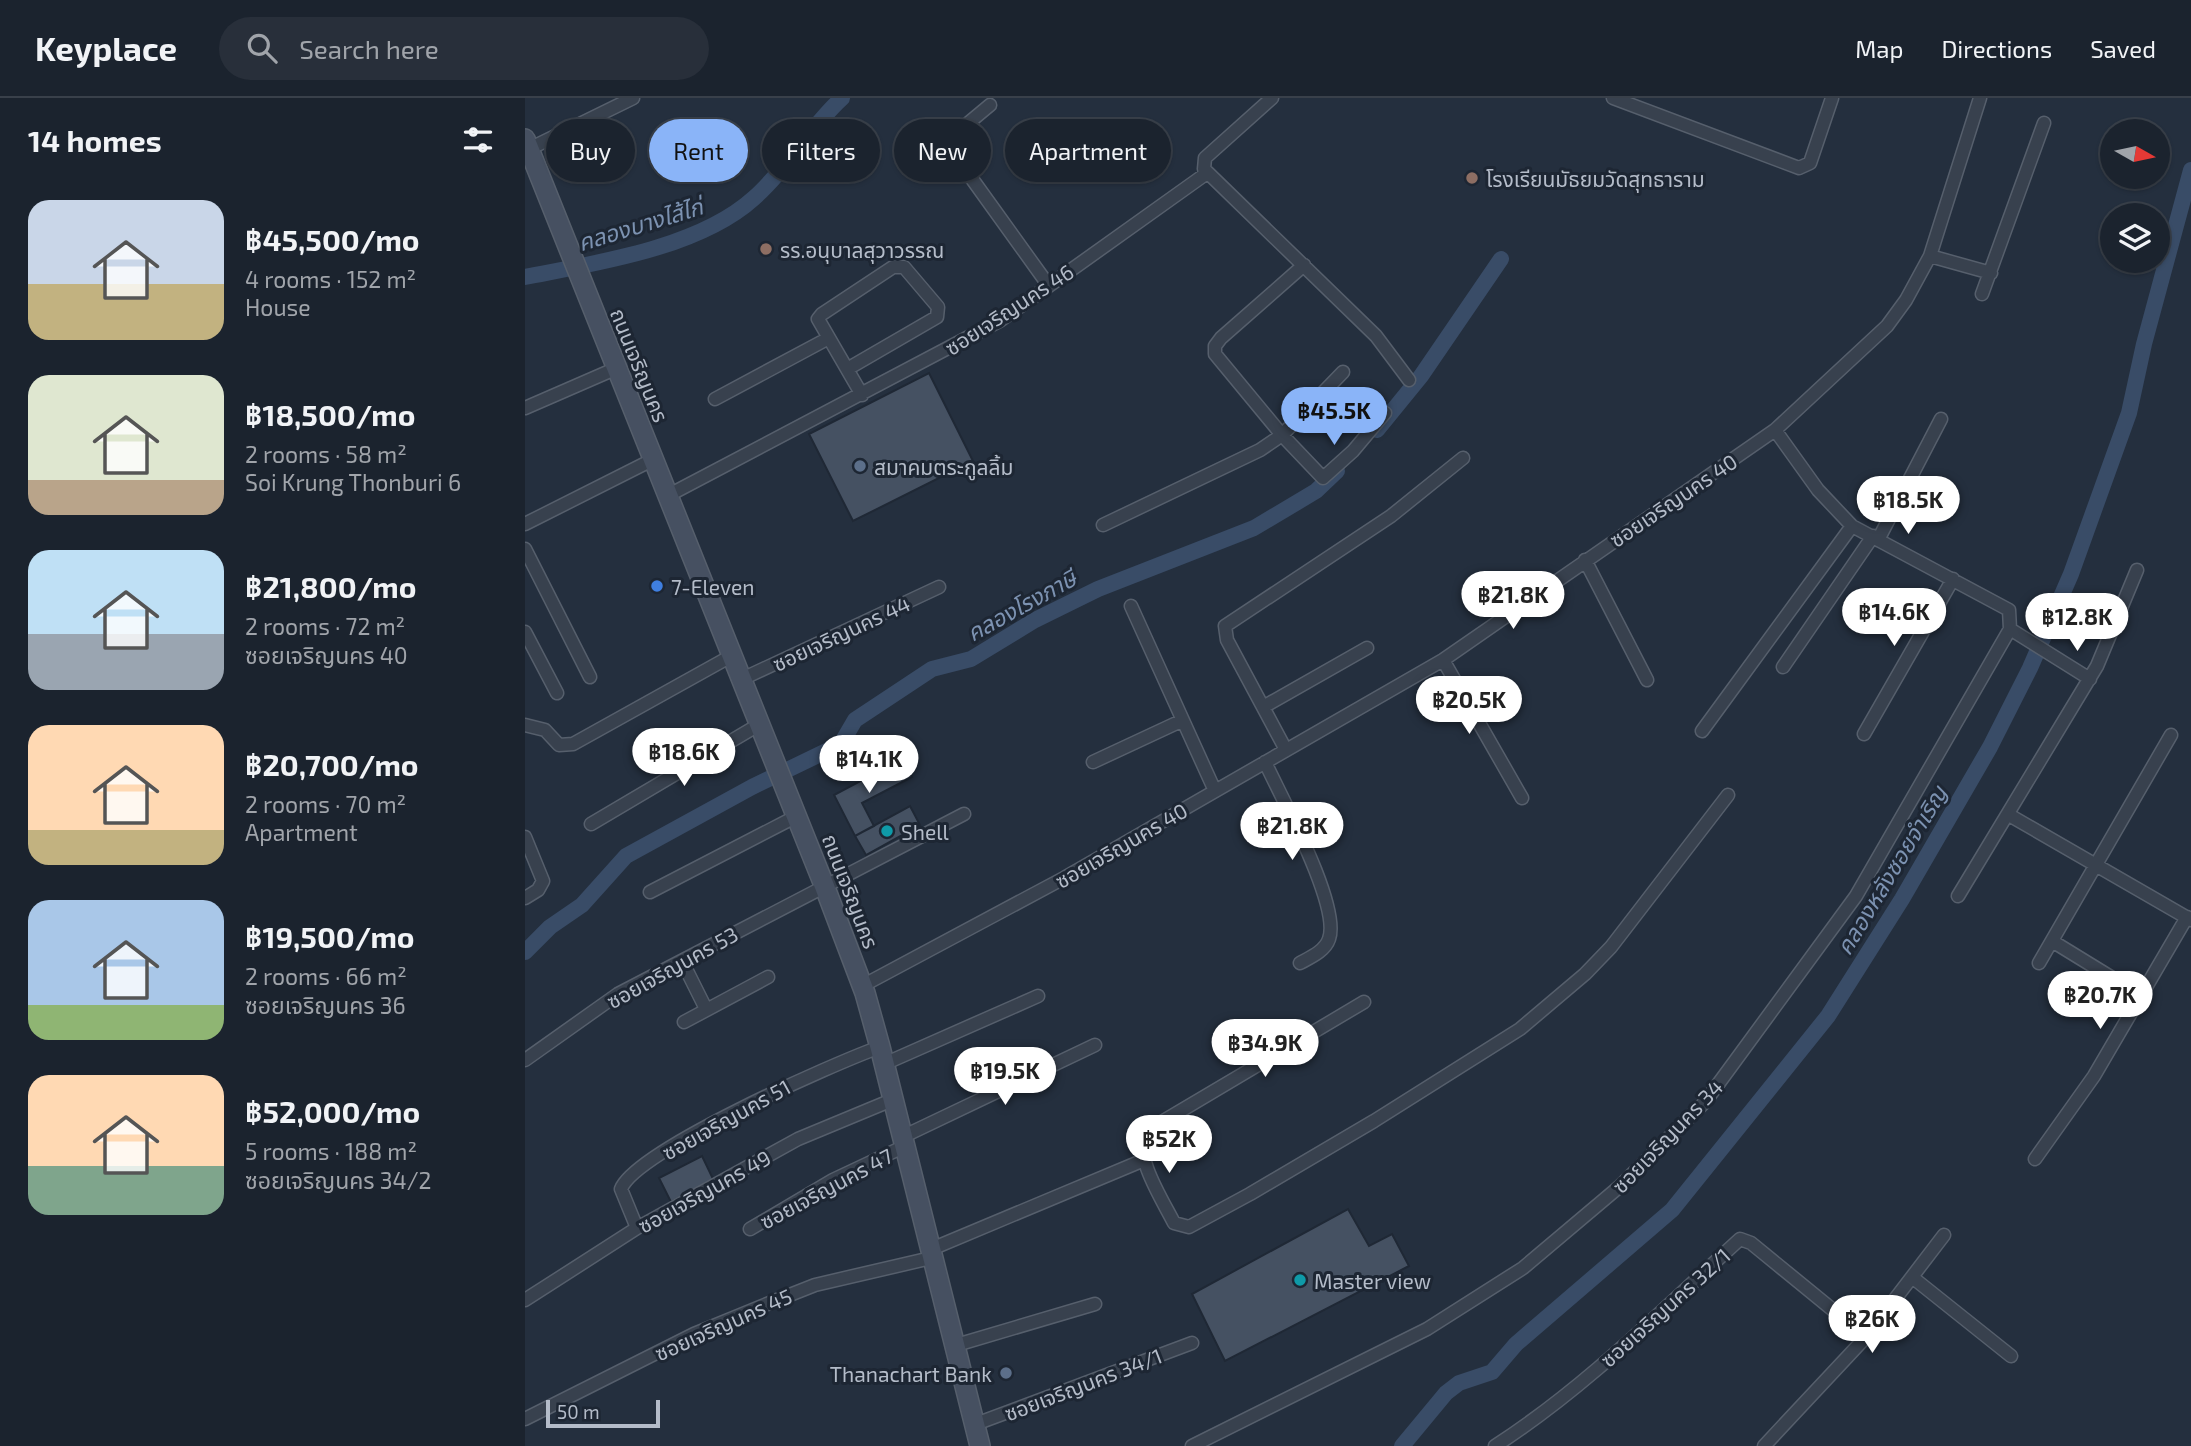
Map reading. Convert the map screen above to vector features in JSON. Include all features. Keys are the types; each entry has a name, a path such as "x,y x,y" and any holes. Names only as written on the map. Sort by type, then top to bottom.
{"main road":[{"name":"ถนนเจริญนคร","path":"528,152 669,495 862,985 980,1446"}],"street":[{"path":"528,152 633,98"},
{"path":"1272,98 1205,158 1203,166 1207,173 1376,336 1409,380"},
{"path":"1613,98 1799,168 1810,163 1832,98"},
{"name":"ซอยเจริญนคร 40","path":"862,985 1064,878 1443,660 1775,430 1887,326 1930,256 1980,98"},
{"path":"990,106 960,130 958,154 981,193 1049,286"},
{"path":"1982,293 2045,123"},
{"name":"ซอยเจริญนคร 46","path":"669,495 990,327 1207,173"},
{"path":"1930,256 1991,273"},
{"path":"1304,265 1215,346 1215,354 1318,476 1327,477 1385,413"},
{"path":"849,368 937,317 938,307 909,270 893,267 822,314 818,323 849,368 862,395"},
{"path":"715,399 827,339"},
{"path":"525,408 617,368"},
{"path":"1103,525 1204,479 1282,435 1343,372"},
{"path":"1783,667 1876,538 1941,419"},
{"path":"1775,430 1818,490 1852,526 2009,610 2010,629 2047,655 2090,679"},
{"path":"1286,750 1224,634 1225,626 1391,516 1464,458"},
{"path":"525,524 654,459"},
{"path":"1702,731 1852,526"},
{"path":"525,549 590,677"},
{"path":"1585,560 1647,680"},
{"path":"1958,896 2090,679 2137,570"},
{"path":"1864,734 1953,579"},
{"name":"ซอยเจริญนคร 44","path":"742,680 939,587"},
{"path":"1131,606 1215,791"},
{"name":"ซอยเจริญนคร 34","path":"1192,1446 1427,1329 1511,1275 1619,1187 1705,1102 1856,896 2010,629"},
{"path":"525,632 557,693"},
{"path":"1263,707 1367,648"},
{"path":"525,725 545,730 559,745 573,744 733,655"},
{"path":"1443,660 1522,798"},
{"path":"1093,762 1181,721"},
{"path":"591,824 760,724"},
{"path":"2039,963 2171,735"},
{"path":"1265,762 1330,908 1330,938 1325,946 1300,963"},
{"path":"1364,1002 1151,1127 1142,1138 1144,1160 1174,1223 1189,1227 1386,1114 1520,1028 1585,974 1611,947 1728,795"},
{"name":"ซอยเจริญนคร 53","path":"525,1060 618,994 964,814"},
{"path":"2009,815 2189,919 2140,995 2094,1076 2035,1159"},
{"path":"650,891 797,816"},
{"path":"525,837 543,881 538,890 525,898"},
{"path":"2052,941 2140,995"},
{"path":"682,961 706,1009"},
{"path":"684,1022 768,977"},
{"path":"882,1056 1038,996"},
{"name":"ซอยเจริญนคร 47","path":"750,1229 901,1142 1095,1045"},
{"name":"ซอยเจริญนคร 51","path":"637,1228 621,1189 631,1173 668,1149 807,1075 882,1056"},
{"name":"ซอยเจริญนคร 49","path":"525,1300 637,1228 798,1139 893,1100"},
{"name":"ซอยเจริญนคร 45","path":"525,1419 694,1334 772,1301 815,1285 930,1254 1144,1160"},
{"path":"1765,1446 1866,1337 1944,1235"},
{"name":"ซอยเจริญนคร 32/1","path":"1495,1446 1528,1425 1616,1353 1740,1239 1751,1244 1866,1337"},
{"path":"1912,1277 2011,1356"},
{"path":"953,1346 1095,1304"},
{"name":"ซอยเจริญนคร 34/1","path":"974,1425 1192,1343"}],"building":[{"path":"929,373 973,461 853,521 809,434"},
{"name":"Shell","path":"902,759 912,777 862,803 874,826 855,836 834,795"},
{"name":"Shell","path":"910,806 920,825 866,855 855,836"},
{"path":"702,1156 714,1181 671,1202 659,1178"},
{"name":"Master view","path":"1348,1209 1369,1246 1392,1234 1409,1266 1225,1361 1192,1294"}],"waterway":[{"name":"คลองบางไส้ไก่","path":"525,277 645,251 705,229 731,215 766,187 842,98"},
{"name":"คลองหลังซอยจำเริญ","path":"1402,1446 1446,1393 1459,1383 1492,1372 1516,1344 1672,1210 1828,1016 1902,899 1990,747 2030,668 2071,574 2129,413 2144,344 2191,170"},
{"name":"คลองโรงภาษี","path":"1377,430 1421,376 1501,259"},
{"name":"คลองโรงภาษี","path":"525,952 550,927 582,905 626,856 752,787 841,744 855,720 932,669 971,659 1035,620 1098,589 1254,528 1316,491 1337,471"}],"place":[{"name":"โรงเรียนมัธยมวัดสุทธาราม","path":"1472,178"},
{"name":"รร.อนุบาลสุวาวรรณ","path":"766,249"},
{"name":"สมาคมตระกูลลิ้ม","path":"860,466"},
{"name":"7-Eleven","path":"657,586"},
{"name":"Shell","path":"887,831"},
{"name":"Master view","path":"1300,1280"},
{"name":"Thanachart Bank","path":"1006,1373"}]}
